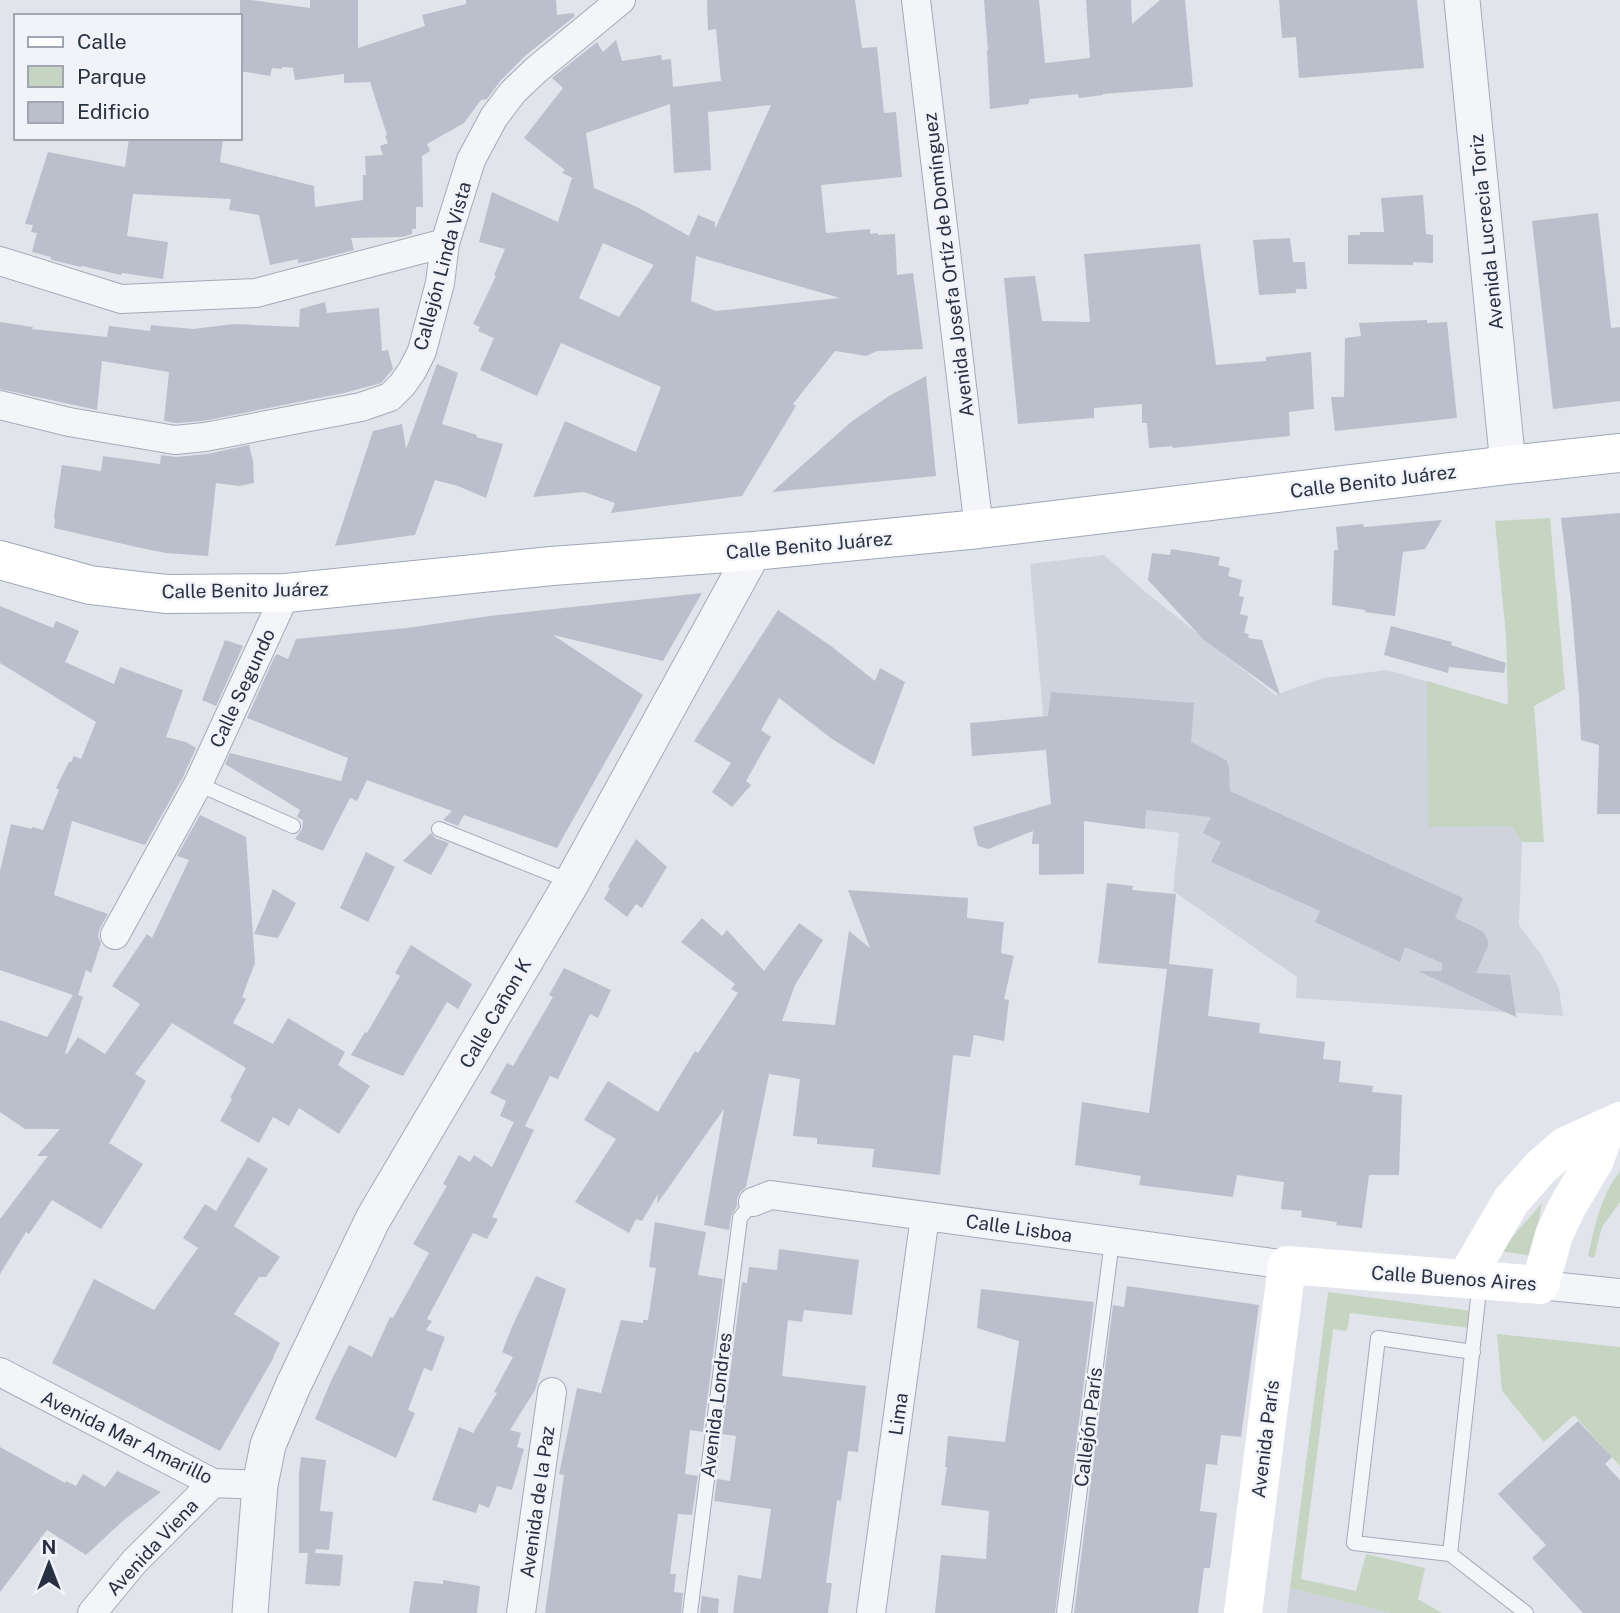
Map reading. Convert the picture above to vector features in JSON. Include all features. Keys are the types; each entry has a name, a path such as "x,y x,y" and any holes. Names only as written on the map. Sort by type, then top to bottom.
{"main road":[{"name":"Calle Benito Juárez","path":"0,560 90,585 127,590 167,594 286,593 552,566 754,551 979,529 1508,464 1620,453"},
{"path":"1473,1279 1511,1201 1539,1168 1565,1146 1613,1125"},
{"path":"1539,1285 1554,1235 1613,1125"},
{"name":"Calle Buenos Aires","path":"1287,1265 1539,1285"},
{"name":"Avenida París","path":"1243,1613 1287,1265"}],"street":[{"name":"Callejón Linda Vista","path":"0,405 69,422 175,440 205,437 348,409 390,397 412,371 422,351 440,283 445,243 471,160 495,117 513,92 536,70 621,0"},
{"name":"Avenida Josefa Ortíz de Domínguez","path":"916,0 979,529"},
{"name":"Avenida Lucrecia Toriz","path":"1462,0 1508,464"},
{"path":"0,261 121,299 256,292 445,243"},
{"name":"Calle Cañon K","path":"250,1613 260,1485 268,1445 293,1386 373,1219 572,882 754,551"},
{"name":"Calle Segundo","path":"115,935 198,783 286,593"},
{"name":"Calle Lisboa","path":"753,1202 771,1195 1287,1265"},
{"name":"Lima","path":"871,1613 925,1216"},
{"name":"Calle Buenos Aires","path":"1539,1285 1620,1293"},
{"name":"Avenida Mar Amarillo","path":"0,1373 214,1483 260,1485"},
{"name":"Avenida de la Paz","path":"521,1613 552,1392"},
{"name":"Avenida Viena","path":"92,1613 134,1562 214,1483"}],"lane":[{"path":"198,783 293,826"},
{"path":"439,829 572,882"},
{"name":"Avenida Londres","path":"690,1613 740,1217 753,1202"},
{"name":"Callejón París","path":"1064,1613 1112,1241"},
{"path":"1450,1554 1472,1352 1473,1279"},
{"path":"1472,1352 1378,1338 1354,1543 1450,1554 1526,1613"}],"shaded area":[{"path":"1104,555 1143,590 1275,695 1324,678 1387,670 1508,705 1511,826 1522,842 1519,925 1542,956 1559,989 1563,1016 1296,998 1297,977 1173,891 1179,833 1052,817 1030,564"},
{"path":"1290,1588 1296,1589 1390,1613 1287,1613"}],"green space":[{"path":"1550,518 1565,689 1534,706 1544,842 1522,842 1511,826 1428,827 1427,681 1508,705 1506,636 1495,521"},
{"path":"1620,1171 1620,1202 1602,1227 1594,1258 1588,1256 1603,1201"},
{"path":"1542,1203 1532,1256 1500,1251"},
{"path":"1328,1292 1472,1311 1470,1328 1350,1313 1347,1331 1333,1329 1301,1579 1356,1591 1366,1554 1425,1568 1418,1599 1442,1613 1390,1613 1290,1588"},
{"path":"1497,1334 1620,1347 1620,1466 1574,1415 1544,1442 1502,1391"}],"building":[{"path":"240,0 310,8 310,0 358,0 358,48 425,26 422,15 466,4 466,0 556,0 557,15 573,13 575,16 526,55 501,80 487,99 481,100 464,123 427,144 430,151 422,156 423,207 416,207 416,229 412,229 412,234 402,237 351,238 354,250 311,261 298,263 298,259 270,265 259,215 229,210 231,199 133,194 127,236 168,242 163,279 121,275 81,267 32,252 37,233 31,232 33,225 25,224 48,152 125,167 129,140 223,140 220,162 314,186 315,207 363,200 365,156 383,155 380,146 388,143 370,82 344,83 344,74 295,80 295,68 272,68 270,76 242,71"},
{"path":"707,0 855,0 862,48 877,47 884,113 896,112 902,177 821,185 826,233 870,229 870,234 895,234 897,275 913,273 923,349 877,351 866,356 835,351 793,404 796,406 742,496 611,513 615,503 584,492 533,497 565,421 636,452 661,387 561,343 537,396 480,370 494,338 478,331 480,327 473,324 496,276 494,275 505,249 479,242 492,192 558,222 572,178 579,181 562,173 565,170 524,138 563,88 552,78 597,42 603,52 616,40 622,61 661,55 662,60 671,59 673,87 721,81 716,29 708,30","holes":["670,104 674,173 711,170 708,112 771,105 715,229 715,222 698,215 689,236 637,207 594,188 586,133","603,243 654,265 619,317 579,298","696,256 840,298 716,311 691,301"]},
{"path":"984,0 1039,0 1045,63 1090,58 1086,0 1131,0 1132,24 1160,0 1185,0 1193,87 1079,98 1078,94 1030,99 1028,104 990,109"},
{"path":"1279,0 1417,0 1424,68 1299,78 1296,37 1282,38"},
{"path":"1423,195 1426,234 1433,235 1433,263 1348,264 1348,235 1384,232 1381,198"},
{"path":"1598,213 1611,328 1620,327 1620,401 1553,409 1532,221"},
{"path":"1290,238 1293,262 1305,262 1307,289 1296,289 1296,293 1259,295 1253,240"},
{"path":"1200,244 1216,365 1266,361 1266,357 1311,352 1314,409 1289,412 1290,436 1149,448 1147,423 1142,423 1142,404 1094,408 1094,418 1018,424 1004,278 1035,276 1042,321 1090,322 1084,254"},
{"path":"325,302 327,313 379,308 382,351 388,350 393,369 381,383 203,421 176,423 164,421 169,372 102,361 97,410 0,389 0,322 33,327 32,329 107,337 109,326 150,331 151,325 193,329 234,324 299,327 300,309"},
{"path":"1427,320 1427,323 1447,322 1457,418 1335,431 1331,397 1344,397 1345,338 1361,336 1359,323"},
{"path":"437,364 458,373 442,424 503,444 486,498 435,480 415,535 335,546 373,431 402,424 406,449"},
{"path":"926,376 936,476 772,492 851,422 889,396"},
{"path":"249,445 254,483 239,486 216,483 208,556 166,553 54,528 62,465 101,471 103,456 160,464 161,455 176,457 207,454"},
{"path":"1620,513 1620,814 1597,814 1599,745 1581,740 1571,601 1561,518"},
{"path":"1442,520 1425,549 1403,552 1395,616 1332,605 1334,550 1338,550 1336,527"},
{"path":"1171,549 1220,557 1218,565 1230,568 1228,576 1242,580 1239,596 1244,597 1240,614 1248,616 1244,633 1249,634 1248,638 1262,640 1280,695 1204,640 1148,580 1152,553 1170,555"},
{"path":"702,593 663,661 553,635 643,695 557,848 464,815 458,826 443,820 452,811 367,780 357,801 350,798 323,851 295,839 302,829 303,820 297,817 300,810 225,764 230,753 341,781 348,758 247,718 274,658 277,654 288,659 296,639"},
{"path":"0,606 53,628 56,621 79,631 65,662 114,684 120,667 183,690 166,737 186,742 196,748 145,845 72,821 54,895 108,914 100,928 98,936 101,943 91,973 86,970 78,995 83,997 65,1053 67,1054 78,1037 105,1054 140,1004 112,986 147,934 152,938 189,860 177,856 200,815 246,837 255,963 242,997 246,999 233,1023 273,1044 288,1018 345,1052 338,1065 370,1086 339,1134 299,1108 289,1126 273,1117 259,1143 220,1121 246,1068 172,1023 135,1074 146,1081 109,1143 143,1164 101,1229 52,1200 29,1234 26,1232 0,1274 0,1219 48,1156 37,1156 60,1129 25,1129 0,1112 0,1020 47,1037 73,995 0,970 0,871 11,824 43,830 59,790 56,788 74,756 81,759 96,722 0,663"},
{"path":"778,610 831,646 875,681 880,668 905,682 874,765 832,739 779,698 761,730 771,737 746,781 751,785 732,807 712,792 731,763 694,741"},
{"path":"1391,626 1452,642 1451,645 1506,663 1504,673 1449,667 1448,673 1384,655"},
{"path":"225,640 243,646 216,706 202,700"},
{"path":"1051,692 1194,703 1191,742 1226,760 1230,791 1463,898 1455,918 1480,930 1488,941 1476,973 1510,975 1516,1017 1418,971 1442,971 1442,963 1405,947 1400,962 1315,922 1320,911 1211,862 1221,842 1203,833 1211,817 1146,810 1145,829 1084,821 1084,874 1039,875 1039,844 1032,844 1033,831 988,849 978,846 973,827 1051,804 1046,750 972,756 970,723 1048,716"},
{"path":"431,833 435,838 449,843 431,875 403,861"},
{"path":"636,839 667,867 642,908 636,904 627,917 604,899 610,888 608,887"},
{"path":"366,852 395,867 368,922 340,908"},
{"path":"1107,883 1133,886 1132,890 1176,894 1169,964 1213,969 1208,1016 1260,1023 1259,1033 1325,1042 1323,1059 1341,1061 1339,1082 1373,1086 1372,1092 1402,1095 1399,1175 1369,1175 1362,1228 1301,1217 1302,1211 1281,1209 1284,1182 1237,1175 1233,1197 1139,1185 1141,1176 1075,1165 1082,1102 1149,1113 1167,969 1098,963"},
{"path":"273,889 296,903 278,938 254,934"},
{"path":"848,890 968,898 967,918 1004,922 1001,953 1014,956 1004,999 1009,1000 1004,1041 974,1035 970,1057 953,1055 940,1175 872,1167 874,1149 817,1144 817,1138 793,1136 800,1079 769,1074 746,1187 737,1199 729,1230 704,1225 724,1109 657,1204 658,1194 642,1221 636,1219 629,1233 575,1202 616,1139 584,1120 608,1081 658,1112 695,1051 698,1053 738,993 731,989 735,984 681,942 702,918 722,936 727,930 764,971 799,923 823,940 795,985 782,1021 835,1025 849,931 870,948"},
{"path":"411,945 472,984 458,1009 447,1002 403,1076 351,1055 400,976 395,973"},
{"path":"564,968 611,990 598,1018 590,1014 558,1079 550,1076 525,1126 534,1130 492,1217 498,1219 487,1239 473,1233 427,1319 432,1321 426,1330 445,1337 432,1371 424,1368 408,1410 415,1413 396,1458 315,1419 349,1345 372,1357 390,1317 393,1318 429,1253 413,1244 447,1186 443,1184 459,1155 470,1162 474,1155 492,1167 514,1122 500,1116 506,1101 490,1093 507,1063 513,1066 553,997 549,995"},
{"path":"248,1157 268,1169 234,1226 280,1257 266,1277 259,1277 234,1314 280,1343 220,1451 52,1363 94,1279 154,1310 198,1248 183,1238 205,1204 216,1211"},
{"path":"655,1222 706,1232 698,1275 723,1279 703,1432 690,1430 685,1474 698,1476 692,1515 678,1514 670,1574 676,1574 674,1592 683,1593 681,1613 545,1613 564,1475 559,1474 577,1388 601,1393 621,1320 643,1323 643,1320 648,1320 656,1268 649,1267"},
{"path":"779,1249 859,1260 852,1315 804,1310 802,1322 788,1320 782,1376 866,1386 858,1452 848,1451 841,1501 837,1500 826,1583 832,1583 828,1613 733,1613 738,1575 761,1579 771,1509 714,1501 717,1479 730,1481 736,1436 722,1434 742,1282 747,1283 749,1267 777,1270"},
{"path":"536,1276 566,1289 535,1390 510,1430 521,1433 517,1447 524,1449 512,1490 497,1486 489,1508 479,1504 476,1513 432,1500 459,1427 473,1433 497,1393 494,1392 513,1357 502,1352"},
{"path":"1127,1286 1259,1305 1241,1437 1221,1435 1217,1465 1206,1464 1200,1511 1217,1513 1210,1568 1204,1568 1198,1613 1074,1613 1113,1305 1124,1307"},
{"path":"981,1289 1094,1302 1055,1613 935,1613 941,1555 986,1559 989,1511 941,1505 947,1467 948,1436 1005,1442 1019,1341 977,1328"},
{"path":"1578,1421 1612,1457 1605,1464 1620,1480 1620,1613 1583,1613 1532,1558 1546,1545 1498,1494"},
{"path":"0,1447 65,1483 66,1481 76,1486 83,1474 105,1487 117,1471 161,1492 125,1519 86,1555 47,1530 0,1592"},
{"path":"301,1457 326,1460 320,1511 333,1512 329,1550 316,1549 315,1553 343,1555 340,1586 305,1584 308,1553 299,1553"},
{"path":"443,1580 480,1586 477,1613 409,1613 414,1581 443,1584"},
{"path":"702,1596 719,1599 718,1613 700,1613"}]}
